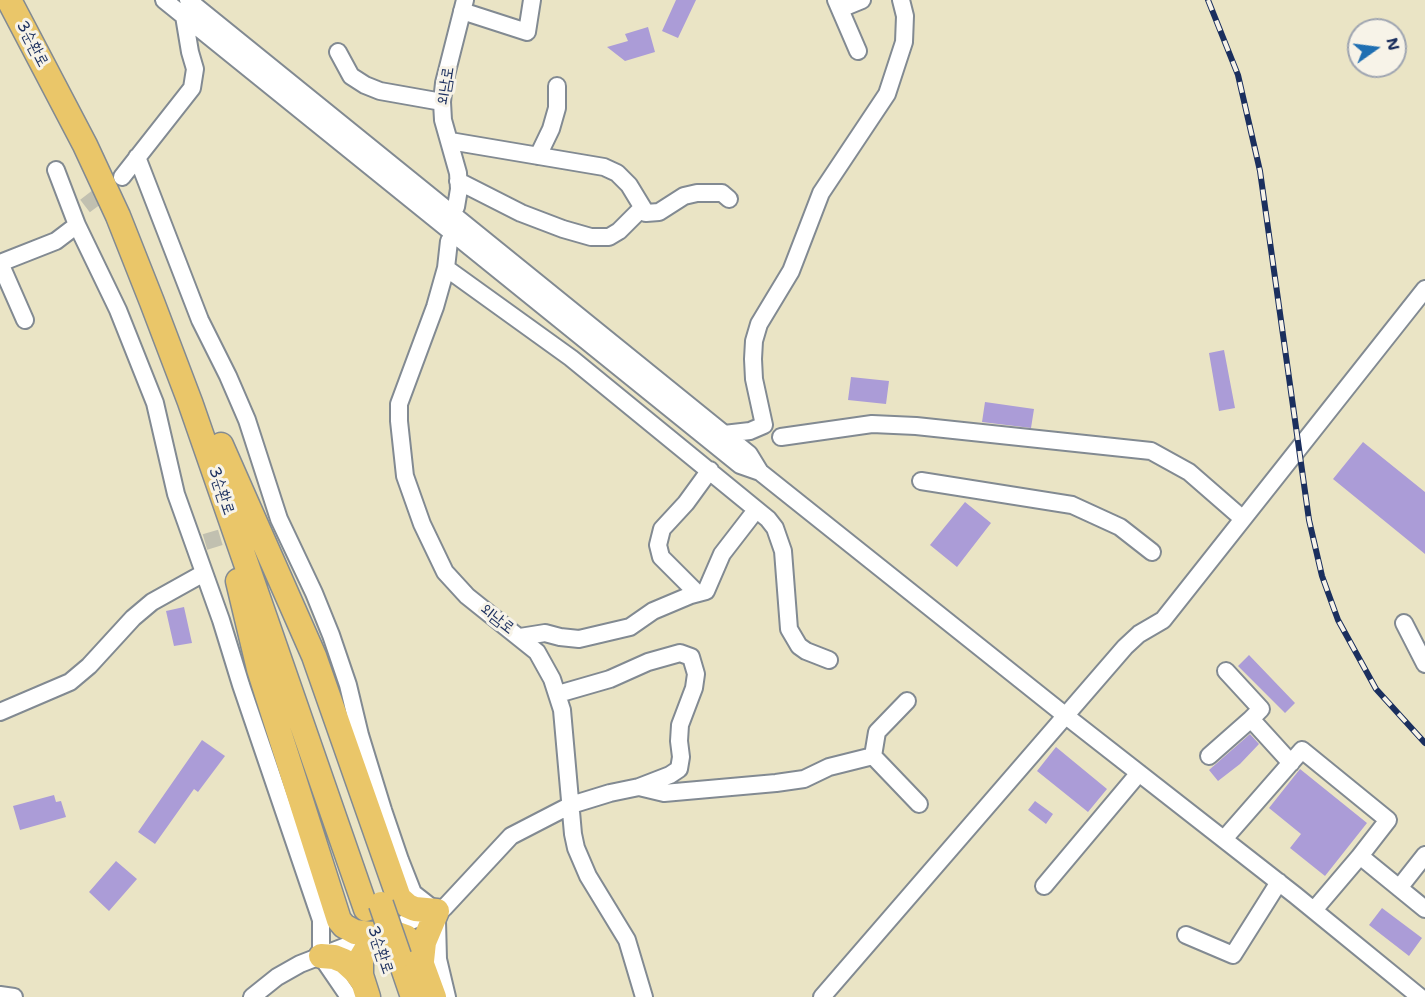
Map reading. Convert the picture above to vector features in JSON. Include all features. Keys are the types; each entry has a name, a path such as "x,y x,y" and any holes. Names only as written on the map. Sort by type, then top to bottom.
{"highway":[{"name":"3순환로","path":"9,0 85,145 118,216 214,447 382,903 413,997"},
{"name":"3순환로","path":"27,0 110,161 159,277 191,359 214,447"},
{"path":"214,447 259,669 338,916 344,926 355,932 398,933 406,937 415,947 402,959"},
{"path":"382,903 401,901 412,908 437,911 424,942 402,959"},
{"path":"360,992 362,956 389,926 397,913 382,903"},
{"path":"321,956 335,940 339,929 338,916"},
{"path":"321,956 344,961 355,971 360,992"},
{"name":"3순환로","path":"397,997 402,959"},
{"path":"402,959 434,997"}],"street":[{"path":"165,0 186,8 599,342 740,465 760,472 1279,882 1420,997"},
{"path":"464,6 527,32 532,0"},
{"path":"858,51 838,5 862,0"},
{"path":"724,434 750,431 764,425 754,379 753,359 754,341 759,324 791,271 821,193 887,94 904,42 905,16 901,0"},
{"name":"외남로","path":"456,207 458,180 450,141 442,120 442,102 444,83 464,6"},
{"path":"122,177 192,88 195,69 190,52 186,8"},
{"path":"338,52 351,76 365,85 380,92 442,102"},
{"path":"537,156 551,129 557,108 557,86"},
{"path":"450,141 604,167 617,173 629,185 646,213 659,212 684,196 697,193 722,193 729,200"},
{"path":"138,157 195,309 247,420 279,519 331,635 348,685 360,735 383,810 412,893 437,911"},
{"path":"56,170 78,214 155,403 176,494 200,544 204,573 321,920 321,956"},
{"path":"458,180 520,213 591,237 609,237 619,231 642,208"},
{"path":"25,320 0,263 56,241 78,214"},
{"name":"외남로","path":"450,241 446,268 428,331 399,404 405,476 422,524 445,572 467,596 537,652 558,694 565,728 573,834 582,863 627,940 644,997"},
{"path":"446,268 582,367 710,470 775,528 783,551 787,616 794,638 806,651 829,660"},
{"path":"824,996 1125,647 1139,634 1162,620 1425,289"},
{"path":"599,342 749,454 760,472"},
{"path":"582,367 599,342"},
{"path":"781,436 872,424 916,426 1151,451 1189,472 1243,519"},
{"path":"697,593 661,557 658,545 662,529 686,503 710,470"},
{"path":"921,481 1072,505 1120,527 1152,552"},
{"path":"520,637 545,633 579,639 630,627 653,610 706,591 722,554 756,510"},
{"path":"262,524 279,519"},
{"path":"0,712 70,682 89,666 139,612 152,602 204,573"},
{"path":"1404,623 1425,664"},
{"path":"252,997 289,969 444,908 511,836 571,805 639,787 679,769 680,725 695,681 694,664 691,657 680,653 648,662 610,679 558,694"},
{"path":"1209,756 1262,709 1226,671"},
{"path":"877,732 907,701"},
{"path":"873,756 881,715"},
{"path":"1251,719 1291,763"},
{"path":"1224,839 1302,750 1388,820 1314,910"},
{"path":"639,787 664,793 776,783 804,779 829,767 873,756"},
{"path":"873,756 919,804"},
{"path":"1044,886 1139,773"},
{"path":"1399,888 1425,855"},
{"path":"1360,856 1425,909"},
{"path":"1186,935 1233,955 1279,882"},
{"path":"437,911 438,959 447,997"},
{"path":"0,994 14,997"}],"building":[{"path":"676,0 696,0 678,38 662,31"},
{"path":"648,27 655,52 625,61 607,47 628,41 625,34"},
{"path":"1224,350 1235,408 1219,411 1209,353"},
{"path":"851,377 889,381 886,404 848,400"},
{"path":"985,402 1034,409 1031,428 982,422"},
{"path":"1363,442 1425,492 1425,554 1333,479"},
{"path":"965,502 991,523 957,567 930,545"},
{"path":"184,607 192,643 174,646 166,611"},
{"path":"1249,655 1295,703 1285,713 1238,666"},
{"path":"1250,734 1259,744 1240,764 1218,781 1209,770"},
{"path":"202,740 225,756 198,792 194,789 155,844 138,832"},
{"path":"1056,747 1107,789 1088,812 1037,771"},
{"path":"1300,769 1367,823 1325,876 1290,848 1301,834 1269,808"},
{"path":"54,795 56,802 61,801 66,817 20,830 13,806"},
{"path":"1035,801 1053,814 1046,824 1028,810"},
{"path":"116,861 137,879 109,911 89,892"},
{"path":"1382,908 1422,938 1409,956 1369,925"}],"tunnel":[{"path":"85,206 114,184"},
{"path":"205,542 245,530"}],"railway":[{"path":"1208,0 1238,75 1260,171 1309,520 1322,576 1338,620 1376,689 1425,743"}]}
